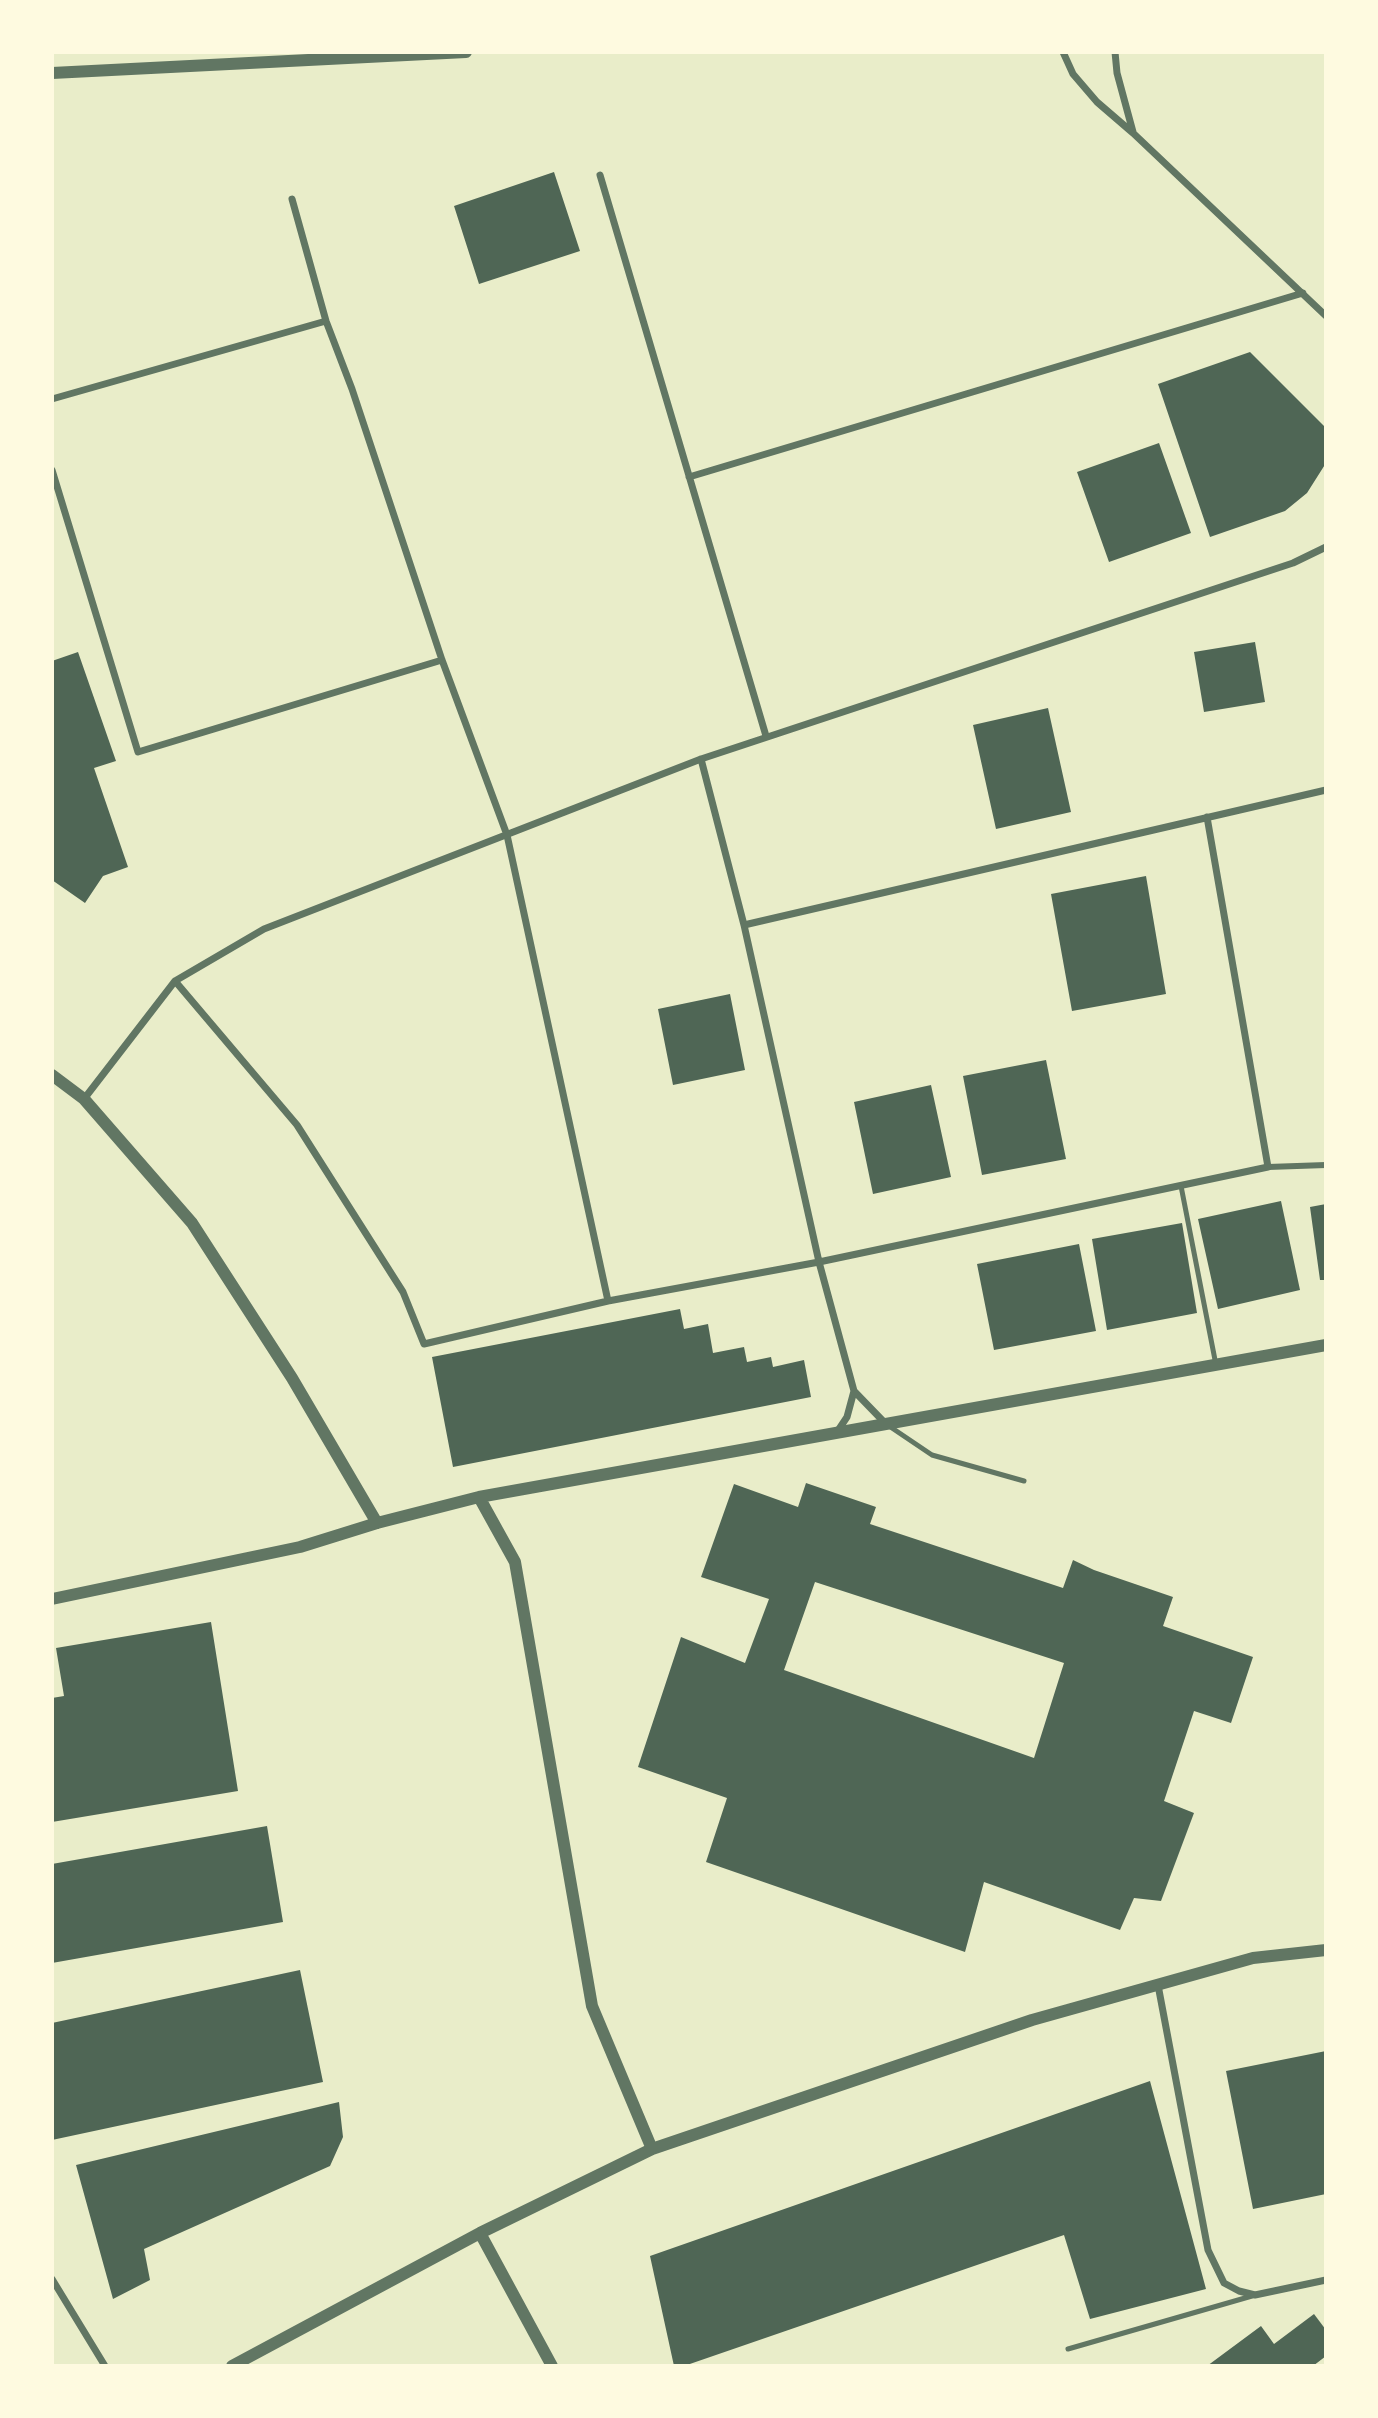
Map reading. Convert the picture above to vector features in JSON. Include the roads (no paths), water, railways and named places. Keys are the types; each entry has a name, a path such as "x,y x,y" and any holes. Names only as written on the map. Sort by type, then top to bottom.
{"street":[{"path":"52,73 466,52"},
{"path":"1063,52 1073,74 1097,102 1325,316"},
{"path":"1115,52 1117,73 1133,133"},
{"path":"600,174 766,736"},
{"path":"292,199 326,321 352,390 442,660 507,835 608,1301"},
{"path":"689,477 1303,293"},
{"path":"52,399 326,321"},
{"path":"52,470 138,752 442,660"},
{"path":"84,1099 175,981 264,929 701,759 1293,563 1325,547"},
{"path":"701,759 744,925 819,1262 854,1391 887,1425"},
{"path":"744,925 1325,790"},
{"path":"1207,817 1268,1167"},
{"path":"175,981 297,1125 402,1292 424,1344 608,1301 819,1262 1268,1167 1325,1165"},
{"path":"52,1075 84,1099 192,1223 292,1378 377,1523"},
{"path":"52,1599 300,1547 377,1523 479,1497 1325,1345"},
{"path":"836,1434 847,1417 854,1391"},
{"path":"479,1497 515,1562 592,2006 652,2149"},
{"path":"232,2365 480,2233 652,2149 1032,2020 1253,1958 1325,1950"},
{"path":"1158,1984 1208,2250 1224,2283 1238,2291 1255,2295 1325,2280"},
{"path":"480,2233 552,2365"},
{"path":"52,2279 105,2365"}],"lane":[{"path":"1181,1186 1216,1365"},
{"path":"887,1425 932,1455 1024,1481"},
{"path":"1068,2348 1255,2295"}]}
